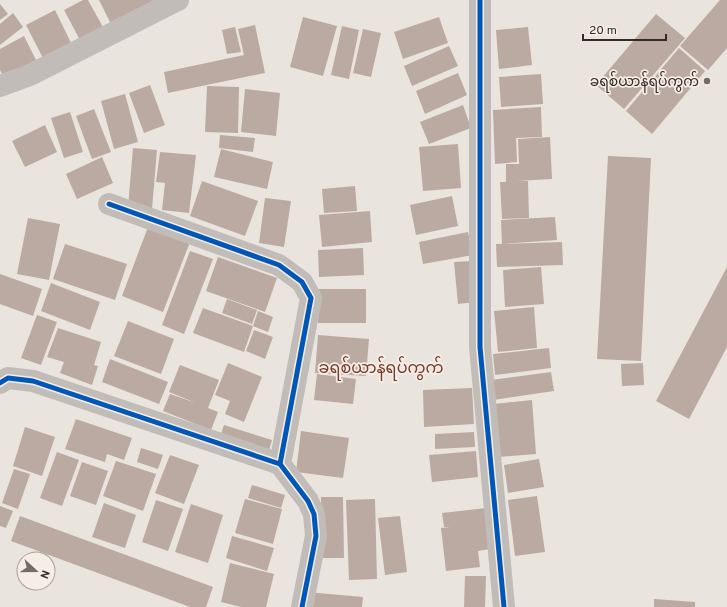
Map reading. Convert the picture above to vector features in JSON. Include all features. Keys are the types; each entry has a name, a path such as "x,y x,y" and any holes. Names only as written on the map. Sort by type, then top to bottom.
{"street":[{"path":"0,86 30,75 178,0"},
{"path":"480,0 480,347 504,607"},
{"path":"109,204 279,265 302,282 311,298 280,464"},
{"path":"0,383 8,378 33,381 280,464 308,501 314,514 316,536 302,607"}],"building":[{"path":"83,0 88,0 104,29 81,42 64,10"},
{"path":"99,0 156,0 111,24"},
{"path":"720,0 727,0 727,48 708,70 680,46"},
{"path":"0,4 8,14 0,20"},
{"path":"55,10 72,45 44,60 26,25"},
{"path":"13,13 23,27 0,45 0,24"},
{"path":"656,14 685,38 624,109 596,85"},
{"path":"303,17 337,26 323,76 290,67"},
{"path":"439,17 448,43 403,59 394,32"},
{"path":"255,25 265,73 168,93 164,72 244,55 238,29"},
{"path":"342,26 359,30 349,79 331,75"},
{"path":"235,27 241,52 227,54 222,30"},
{"path":"528,27 532,65 499,69 496,30"},
{"path":"363,29 381,33 371,77 353,73"},
{"path":"24,36 36,60 3,76 0,70 0,49"},
{"path":"449,46 458,66 412,86 404,66"},
{"path":"679,48 705,71 652,134 626,111"},
{"path":"458,73 467,95 425,114 416,91"},
{"path":"541,74 543,104 501,107 499,77"},
{"path":"150,85 165,125 144,133 129,93"},
{"path":"207,86 239,87 238,133 205,132"},
{"path":"245,89 280,93 276,136 241,132"},
{"path":"125,94 138,142 114,149 101,101"},
{"path":"463,105 471,128 429,144 420,122"},
{"path":"541,107 542,137 516,138 517,162 495,164 493,110"},
{"path":"94,109 111,152 92,159 76,116"},
{"path":"70,112 83,152 64,158 51,118"},
{"path":"45,125 57,152 25,167 12,141"},
{"path":"220,135 255,138 253,152 219,148"},
{"path":"550,137 552,179 517,181 528,181 529,218 502,219 500,182 506,182 506,164 519,164 518,139"},
{"path":"458,144 461,188 423,191 419,147"},
{"path":"133,148 157,150 152,209 128,207"},
{"path":"221,149 273,162 267,189 214,177"},
{"path":"160,152 196,155 189,213 162,210 165,183 156,182"},
{"path":"608,156 651,158 641,361 597,359"},
{"path":"102,157 113,183 77,199 66,174"},
{"path":"202,181 258,201 245,236 190,216"},
{"path":"355,186 357,211 324,213 322,189"},
{"path":"452,196 458,226 416,235 410,205"},
{"path":"265,198 291,201 284,247 259,243"},
{"path":"370,211 372,242 322,247 319,215"},
{"path":"555,217 557,240 502,244 501,220"},
{"path":"28,218 60,224 49,280 17,274"},
{"path":"148,227 190,242 163,312 122,296"},
{"path":"468,232 473,255 423,264 419,242"},
{"path":"562,242 563,265 497,267 496,244"},
{"path":"65,244 127,264 115,300 53,279"},
{"path":"363,248 364,275 319,277 318,250"},
{"path":"190,251 213,259 184,334 162,325"},
{"path":"218,257 277,278 265,312 206,291"},
{"path":"471,261 475,302 458,304 454,262"},
{"path":"541,267 544,304 505,307 503,270"},
{"path":"727,267 727,347 689,419 656,401"},
{"path":"0,274 42,289 33,316 0,304"},
{"path":"51,283 100,302 90,330 41,311"},
{"path":"319,289 366,289 366,323 318,323"},
{"path":"227,299 257,310 252,324 222,313"},
{"path":"534,307 537,348 498,352 494,311"},
{"path":"203,308 253,326 244,352 193,333"},
{"path":"258,311 273,317 268,332 253,326"},
{"path":"37,315 57,322 41,365 21,358"},
{"path":"128,321 174,339 161,374 114,356"},
{"path":"58,328 101,342 94,365 98,366 92,385 60,373 64,362 47,357"},
{"path":"254,330 273,337 265,359 246,351"},
{"path":"318,335 369,339 366,376 315,373"},
{"path":"549,348 551,368 495,375 493,354"},
{"path":"110,359 168,382 159,404 102,382"},
{"path":"228,363 262,377 244,422 225,414 230,401 215,395"},
{"path":"643,363 644,385 622,386 621,364"},
{"path":"180,365 219,380 208,408 218,412 211,430 163,411 170,394 196,403 169,392"},
{"path":"551,372 554,391 493,400 491,380"},
{"path":"317,374 356,379 353,404 314,400"},
{"path":"472,388 474,424 424,427 423,390"},
{"path":"532,400 536,454 498,457 494,404"},
{"path":"76,419 132,438 124,460 107,454 105,462 65,449"},
{"path":"224,425 272,440 267,458 215,452"},
{"path":"25,427 55,437 42,476 13,466"},
{"path":"301,431 349,438 343,478 296,472"},
{"path":"474,432 475,447 435,449 435,434"},
{"path":"141,448 163,455 158,469 137,462"},
{"path":"476,451 478,477 432,482 429,455"},
{"path":"57,452 79,460 62,506 40,498"},
{"path":"170,455 199,465 184,504 155,493"},
{"path":"539,459 544,487 508,493 504,465"},
{"path":"116,461 156,474 143,511 103,496"},
{"path":"82,462 108,471 96,505 70,496"},
{"path":"14,469 30,474 18,509 2,503"},
{"path":"252,485 285,495 281,508 248,498"},
{"path":"537,496 545,552 515,556 508,500"},
{"path":"321,497 343,497 344,558 322,558"},
{"path":"245,499 282,509 273,544 235,533"},
{"path":"375,499 377,579 349,580 346,500"},
{"path":"156,500 183,509 168,551 142,542"},
{"path":"104,503 136,515 125,548 92,537"},
{"path":"191,504 223,515 208,563 175,552"},
{"path":"0,506 13,511 6,528 0,526"},
{"path":"486,508 490,549 478,551 480,567 446,571 441,528 450,527 444,527 442,513"},
{"path":"20,516 213,587 206,607 190,607 56,558 56,551 38,551 11,541"},
{"path":"400,516 407,572 385,575 378,518"},
{"path":"232,536 274,548 267,571 226,558"},
{"path":"230,563 274,574 266,607 241,607 221,602"},
{"path":"465,576 486,576 485,607 464,607"},
{"path":"307,592 363,597 362,607 305,607"},
{"path":"654,599 695,602 695,607 654,607"}],"cycle path":[{"path":"480,0 480,347 504,607"},
{"path":"109,204 279,265 302,282 311,298 280,464"},
{"path":"0,383 8,378 33,381 280,464 308,501 314,514 316,536 302,607"}],"place":[{"name":"ခရစ်ယာန်ရပ်ကွက်","path":"707,81"}],"district":[{"name":"ခရစ်ယာန်ရပ်ကွက်","path":"381,367"}]}
